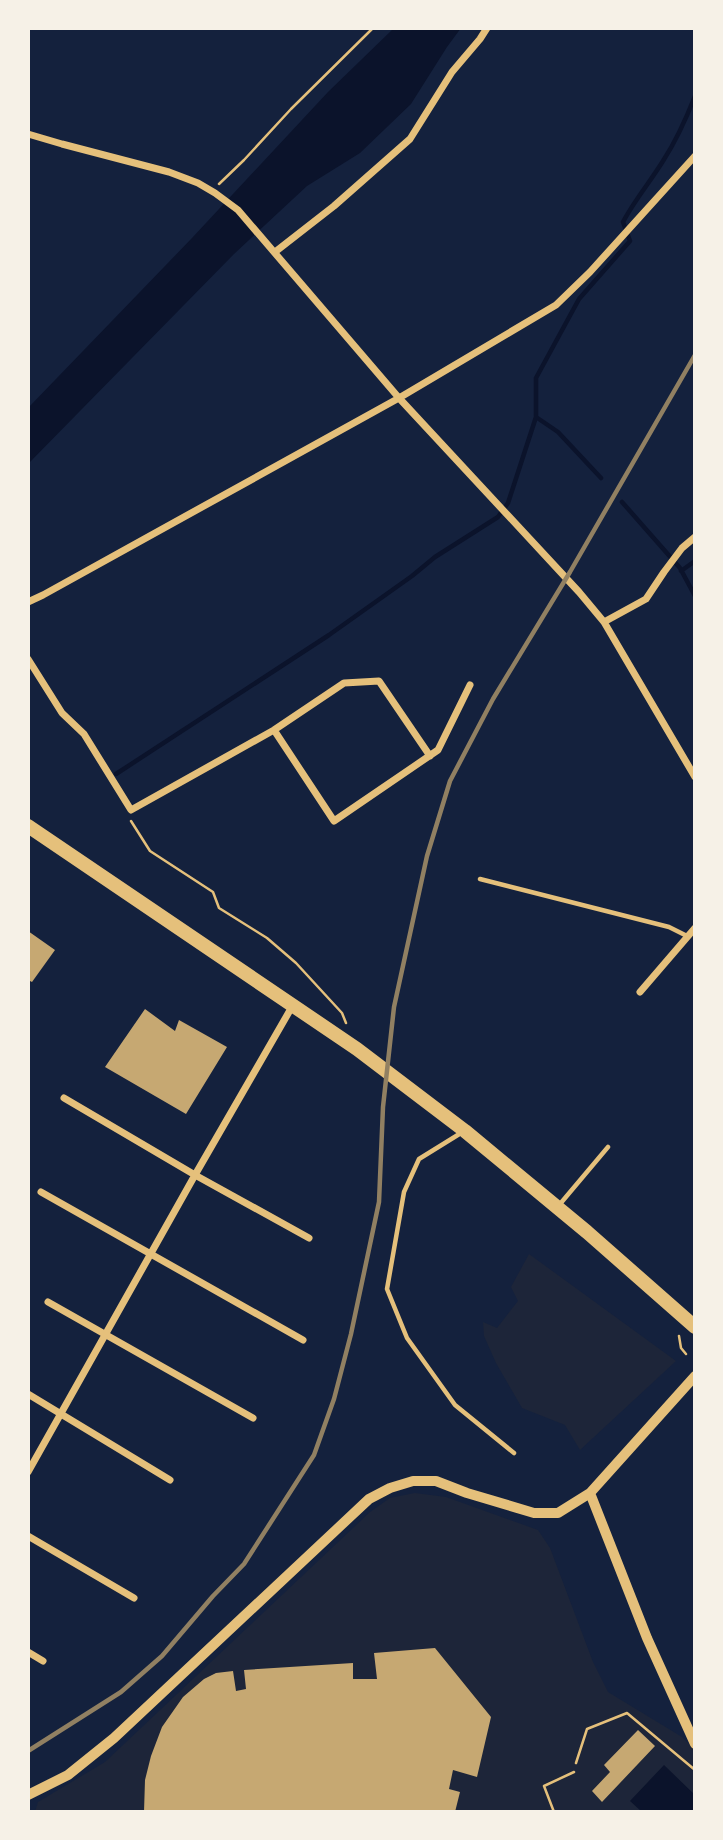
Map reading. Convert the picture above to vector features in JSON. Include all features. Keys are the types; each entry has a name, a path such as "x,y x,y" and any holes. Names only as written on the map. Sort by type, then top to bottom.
{"highway":[{"path":"28,826 357,1049 465,1131 558,1208 690,1331"}],"street":[{"path":"275,252 334,206 410,139 452,72 487,28"},
{"path":"28,134 169,172 198,183 238,210 399,398 604,622 695,776"},
{"path":"28,602 399,398 556,304 590,272 695,156"},
{"path":"604,622 646,599 682,548 695,537"},
{"path":"28,659 62,713 84,734 131,810 274,730 344,683 379,681 430,756"},
{"path":"274,730 334,821 438,750 470,685"},
{"path":"640,992 695,928"},
{"path":"28,1472 293,1005"},
{"path":"64,1098 309,1238"},
{"path":"41,1192 303,1340"},
{"path":"48,1302 253,1418"},
{"path":"28,1796 68,1775 114,1738 369,1499 390,1488 413,1481 436,1481 534,1513 558,1513 590,1493 695,1376"},
{"path":"28,1394 170,1480"},
{"path":"590,1493 647,1638 695,1744"},
{"path":"28,1536 135,1598"},
{"path":"28,1652 43,1661"}],"lane":[{"path":"480,879 669,928 688,936"},
{"path":"465,1131 419,1159 404,1192 387,1289 407,1338 455,1405 514,1453"},
{"path":"558,1208 608,1147"}],"path":[{"path":"213,192 291,109 373,28"},
{"path":"131,810 131,821 150,851 213,892 219,908 267,938 296,963 342,1013 346,1025"},
{"path":"674,1329 686,1354"},
{"path":"679,1336 690,1331"},
{"path":"576,1763 587,1729 626,1713 695,1770"},
{"path":"554,1812 544,1786 574,1772"}],"shaded area":[{"path":"394,28 461,28 411,104 360,153 307,186 234,254 28,464 28,408 328,92"},
{"path":"529,1254 676,1361 580,1450 565,1425 522,1408 484,1336 483,1322 497,1328 518,1301 511,1287"},
{"path":"415,1493 446,1497 538,1530 550,1548 593,1662 608,1692 682,1737 695,1750 695,1812 35,1812 38,1802 105,1762 370,1512 390,1498"},
{"path":"664,1765 695,1795 695,1812 642,1812 630,1801"}],"building":[{"path":"28,931 55,950 32,982 28,980"},
{"path":"145,1009 175,1031 179,1020 227,1047 186,1114 105,1067"},
{"path":"435,1648 491,1717 477,1777 453,1770 449,1789 460,1792 455,1812 144,1812 145,1780 162,1727 183,1697 204,1679 216,1673 233,1671 236,1691 246,1689 244,1670 353,1663 353,1679 377,1679 374,1653"},
{"path":"638,1730 655,1746 602,1802 592,1791 610,1772 604,1765"}],"waterway":[{"path":"116,774 329,635 435,557 498,517 508,503 536,417 536,378 579,299 630,241 623,222 672,146 695,96"},
{"path":"536,417 558,432 601,478"},
{"path":"622,502 680,568 695,596"},
{"path":"681,571 695,561"}],"railway":[{"path":"28,1751 121,1692 162,1656 244,1564 314,1455 334,1399 351,1334 379,1202 383,1107 394,1007 427,856 450,781 493,699 695,355"}]}
